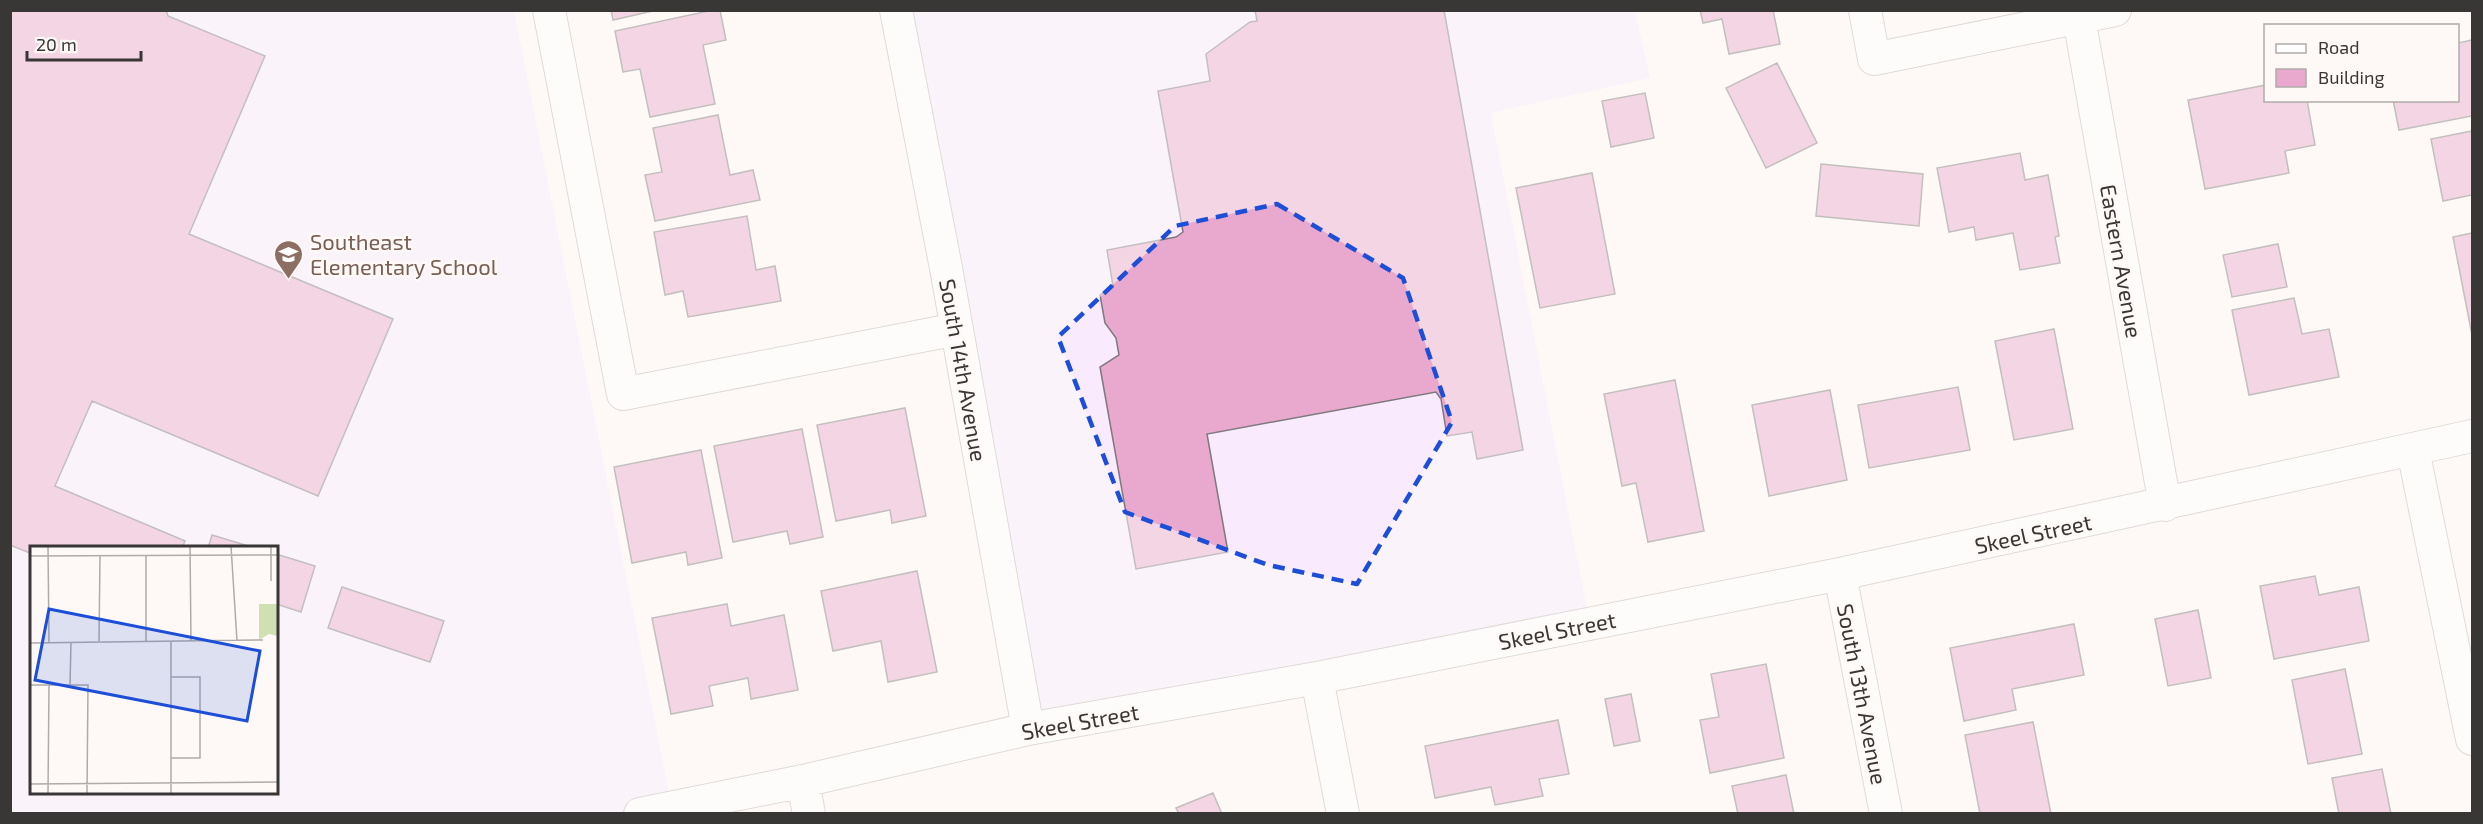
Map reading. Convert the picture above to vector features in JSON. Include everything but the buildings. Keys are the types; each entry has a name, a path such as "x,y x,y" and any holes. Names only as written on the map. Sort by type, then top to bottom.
{"street":[{"path":"549,10 623,394 957,329"},
{"name":"South 14th Avenue","path":"896,10 957,329 1028,729"},
{"path":"1865,10 1874,59 2115,10"},
{"name":"Eastern Avenue","path":"2079,18 2165,505"},
{"name":"Skeel Street","path":"639,813 803,781 1028,729 1317,678 1840,574 2165,505 2472,436"},
{"path":"2414,450 2472,739"},
{"name":"South 13th Avenue","path":"1840,574 1886,813"},
{"path":"1317,678 1343,813"},
{"path":"803,781 809,813"}],"highlighted area":[{"path":"1277,204 1403,278 1452,422 1357,584 1268,565 1125,512 1058,337 1175,226"}],"shaded area":[{"name":"Southeast Elementary School","path":"10,11 514,11 672,807 640,814 11,813"},
{"path":"896,11 1635,11 1650,78 1491,113 1590,624 1028,729"}],"place":[{"name":"Southeast Elementary School","path":"289,280"}]}
